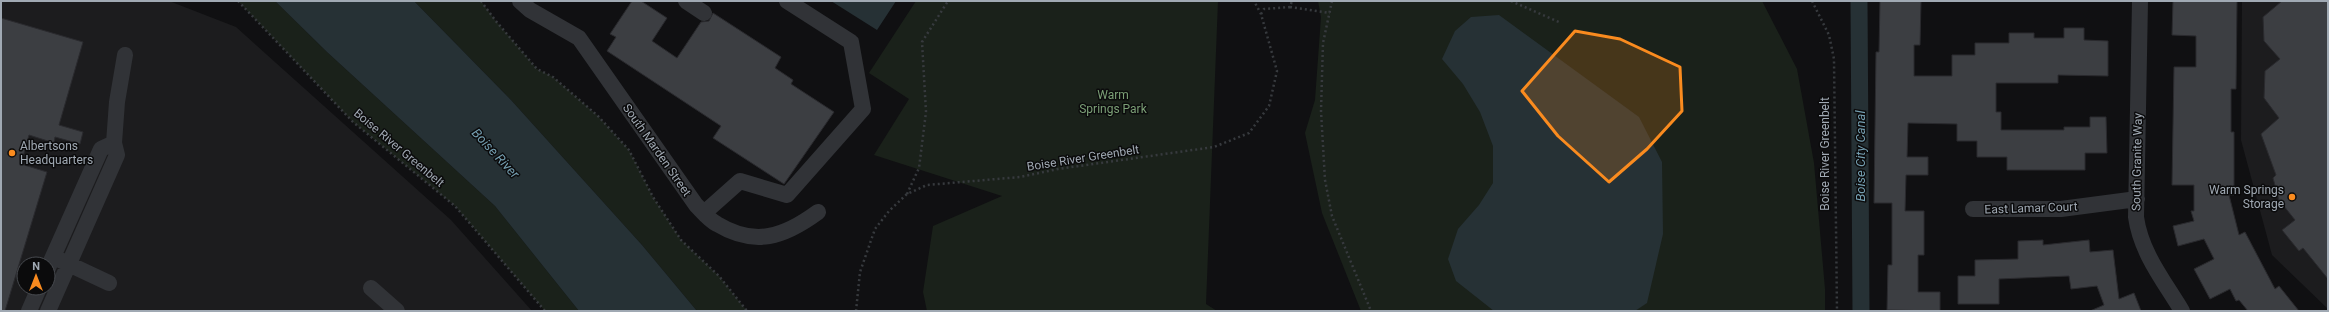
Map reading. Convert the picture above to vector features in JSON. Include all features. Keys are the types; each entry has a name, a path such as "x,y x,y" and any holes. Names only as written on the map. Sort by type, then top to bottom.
{"street":[{"name":"South Marden Street","path":"520,1 530,10 579,38 696,205 716,224 746,235 775,236 799,226 818,212"},
{"path":"686,1 704,13"},
{"path":"704,213 740,181 787,195 863,109 850,42 787,1"},
{"name":"South Granite Way","path":"2140,1 2137,199 2139,236 2146,253 2182,311"},
{"path":"48,311 116,155 114,143 117,102 126,55"},
{"path":"53,256 101,149 114,143"},
{"name":"East Lamar Court","path":"1973,209 2060,209 2137,199"},
{"path":"56,263 68,264 109,283"},
{"path":"371,288 397,311"},
{"path":"29,311 36,296"}],"path":[{"name":"Boise River Greenbelt","path":"238,1 353,122 455,206 545,311"},
{"path":"481,1 495,20 537,69 552,77 598,116 629,150 653,197 681,240 719,276 747,311"},
{"path":"907,194 919,168 926,112 922,42 948,1"},
{"name":"Boise River Greenbelt","path":"856,311 860,272 875,229 889,211 907,194 927,185 1020,177 1214,147 1249,132 1269,106 1277,71 1261,14 1254,1"},
{"path":"1290,7 1292,1"},
{"path":"1332,1 1323,43 1321,111 1325,180 1332,216 1371,311"},
{"path":"1511,1 1559,22"},
{"name":"Boise River Greenbelt","path":"1812,1 1815,11 1829,35 1834,59 1837,311"},
{"path":"1261,14 1264,9 1290,7 1330,13"}],"highlighted area":[{"path":"1575,31 1620,39 1680,67 1682,111 1647,149 1609,182 1558,136 1522,91"}],"shaded area":[{"path":"1,1 169,1 236,27 451,220 532,311 1,311"},
{"name":"Warm Springs Storage","path":"2242,1 2328,1 2328,309 2272,255 2241,140"}],"green space":[{"path":"238,1 275,1 327,52 495,206 579,311 545,311 455,206 353,122"},
{"path":"414,1 481,1 495,20 537,69 553,77 598,116 629,150 653,197 681,240 719,276 747,311 697,311 642,245 511,100"},
{"name":"Warm Springs Park","path":"916,1 1218,1 1206,304 1217,311 927,311 923,292 933,226 1002,196 874,155 909,99 869,73"},
{"path":"1318,1 1762,1 1797,69 1814,163 1825,289 1825,311 1361,311 1322,213 1305,133 1315,100 1321,17"}],"water":[{"name":"Boise River","path":"275,1 414,1 511,100 642,245 697,311 579,311 495,206 327,52"},
{"path":"831,1 896,1 877,30"},
{"path":"1499,15 1639,117 1662,162 1663,234 1647,303 1635,311 1494,311 1456,281 1448,259 1458,229 1479,205 1493,183 1493,146 1480,112 1463,84 1442,59 1455,31 1471,17"}],"building":[{"path":"632,1 641,1 667,18 652,41 677,58 701,22 709,21 713,13 781,57 775,68 793,80 791,84 834,112 784,184 713,138 721,126 607,51 616,37 610,34"},
{"path":"1880,1 1921,1 1920,45 1914,45 1914,76 1952,76 1952,55 1975,55 1975,43 2009,43 2009,33 2034,33 2034,38 2064,38 2064,28 2084,28 2084,40 2108,41 2108,76 2058,75 2058,83 1996,83 1996,112 2001,112 2001,130 2064,130 2064,127 2090,127 2090,117 2106,117 2107,153 2085,153 2085,170 2007,170 2007,157 1977,157 1977,141 1957,141 1957,124 1908,123 1907,157 1928,157 1928,175 1906,175 1905,211 1924,211 1924,255 1918,255 1918,292 1940,292 1940,311 1887,310 1888,265 1892,265 1892,203 1874,203 1876,52 1879,52"},
{"path":"2173,1 2237,1 2236,89 2231,89 2231,132 2234,132 2234,195 2229,195 2239,235 2245,232 2275,289 2279,286 2299,311 2248,311 2239,300 2236,301 2230,289 2210,299 2194,269 2214,259 2204,239 2178,246 2173,226 2194,221 2191,211 2194,211 2194,185 2172,185 2174,67 2196,67 2196,36 2172,35"},
{"name":"Warm Springs Storage","path":"2282,1 2328,1 2328,279 2303,248 2299,251 2282,230 2295,220 2279,200 2273,178 2276,175 2261,134 2279,118 2264,98 2265,71 2280,59 2264,41 2263,17"},
{"name":"Albertsons Headquarters","path":"1,18 83,42 59,125 83,132 80,144 55,137 54,143 29,135 21,164 47,172 22,256 16,256 16,275 5,311 1,311"},
{"path":"2043,240 2043,245 2089,240 2090,252 2113,250 2119,299 2134,293 2141,311 2090,311 2104,305 2097,286 2071,289 2069,276 1999,279 1999,304 1958,304 1958,276 1975,276 1975,260 2018,259 2018,241"}],"waterway":[{"name":"Boise City Canal","path":"1859,1 1861,311"}],"place":[{"name":"Albertsons Headquarters","path":"12,153"},
{"name":"Warm Springs Storage","path":"2292,197"}]}
